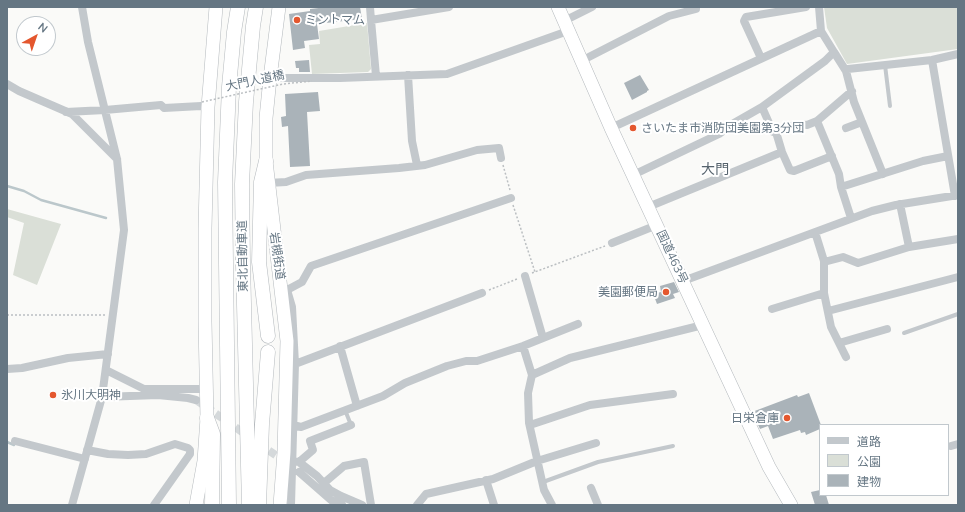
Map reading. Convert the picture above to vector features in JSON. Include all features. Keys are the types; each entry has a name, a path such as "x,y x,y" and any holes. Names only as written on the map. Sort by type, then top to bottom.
{"highway":[{"path":"196,505 204,461 207,418 205,314 205,104 216,7"},
{"name":"東北自動車道","path":"229,505 225,182 229,87 238,7"},
{"name":"東北自動車道","path":"249,505 242,184 246,102 256,7"},
{"name":"岩槻街道","path":"279,7 266,118 266,161 284,287 287,341 284,452 280,505"},
{"name":"国道463号","path":"558,7 611,128 769,468 791,505"},
{"path":"266,161 260,182 260,262 268,336"},
{"path":"259,505 262,424 268,352"},
{"path":"207,418 213,434 212,505"}],"street":[{"path":"72,505 102,397 124,230 117,159 88,42 82,7"},
{"path":"370,7 376,76"},
{"path":"370,20 450,7"},
{"path":"270,78 340,78 447,74 566,26 592,7"},
{"path":"581,61 669,16 696,9 696,7"},
{"path":"761,58 744,21 746,17 806,7"},
{"path":"819,7 821,30 846,71 854,102 883,174"},
{"path":"611,128 821,30"},
{"path":"633,176 709,139 762,107 825,61 834,52"},
{"path":"846,71 848,69 932,60 958,54"},
{"path":"683,281 872,211 900,204 956,195 932,60"},
{"path":"408,75 412,141 417,165"},
{"path":"7,84 19,91 72,114 117,159"},
{"path":"776,132 797,124 807,125 817,120 852,91"},
{"path":"66,112 160,105 164,108 201,106 205,104"},
{"path":"762,107 773,132 776,132 782,152 790,170 794,171 832,156"},
{"path":"817,120 839,174 841,187 851,218"},
{"path":"846,128 862,122"},
{"path":"268,183 286,182 306,175 425,165 477,150 499,148 501,158"},
{"path":"648,207 782,152"},
{"path":"841,187 922,161 949,159 958,161"},
{"path":"291,505 295,462 292,425 295,364 292,307 284,287 302,282 311,266 511,198"},
{"path":"900,204 909,247"},
{"path":"612,243 657,225"},
{"path":"815,232 824,262 824,293 832,332 846,357"},
{"path":"824,262 843,257 858,263 909,247 958,239"},
{"path":"525,276 543,338"},
{"path":"828,311 958,277"},
{"path":"295,364 482,293"},
{"path":"772,309 824,293"},
{"path":"292,425 301,427 384,396 405,383 447,366 466,361 477,361 523,346 578,324"},
{"path":"532,375 570,358 703,325"},
{"path":"839,343 887,329"},
{"path":"340,346 357,406"},
{"path":"523,346 532,375 528,393 530,425 544,490 552,505"},
{"path":"7,369 22,368 68,358 108,354"},
{"path":"106,370 144,389 207,389"},
{"path":"530,425 590,405 673,394"},
{"path":"102,397 158,396 196,400"},
{"path":"295,462 313,450 310,441 351,425"},
{"path":"15,441 85,459"},
{"path":"417,505 426,494 493,479 537,461 596,443"},
{"path":"87,450 128,455 146,454 175,444 188,448 190,454 154,505"},
{"path":"295,462 317,476 330,490 362,505"},
{"path":"324,483 344,466 364,462 372,505"},
{"path":"299,472 331,500 342,505"},
{"path":"486,480 494,505"},
{"path":"591,488 598,505"}],"lane":[{"path":"885,65 890,106"},
{"path":"904,333 958,314"},
{"path":"345,410 351,425"},
{"path":"542,482 598,462 673,446"}],"path":[{"name":"大門人道橋","path":"205,104 283,84 312,81"},
{"path":"501,158 512,197 511,198 535,272"},
{"path":"482,293 612,243"},
{"path":"7,315 113,316"}],"green space":[{"path":"824,7 958,7 958,49 847,64 827,28"},
{"path":"367,23 371,69 368,72 312,74 309,45 320,44 319,31"},
{"path":"7,209 61,224 37,285 13,275 24,223 7,217"}],"building":[{"path":"327,7 360,7 362,19 317,24 319,39 304,41 305,48 293,50 289,14"},
{"path":"309,60 310,72 299,72 299,68 296,68 295,61"},
{"path":"640,75 649,90 632,100 624,83"},
{"path":"318,92 320,111 307,112 310,166 290,167 288,126 282,127 281,117 286,116 285,94"},
{"path":"674,282 679,292 673,294 675,298 657,304 654,296 661,292 660,286"},
{"name":"日栄倉庫","path":"809,393 821,424 819,424 819,429 806,435 805,432 801,433 800,430 773,439 768,426 760,429 752,412 797,395 798,397"},
{"path":"819,490 819,496 826,496 829,505 815,505 811,492"}],"waterway":[{"path":"7,186 24,191 41,200 106,218"},
{"path":"7,442 14,445"}],"tunnel":[{"path":"196,400 248,436"},
{"path":"259,444 286,462"}],"place":[{"name":"ミントマム","path":"297,20"},
{"name":"さいたま市消防団美園第3分団","path":"633,128"},
{"name":"美園郵便局","path":"666,292"},
{"name":"氷川大明神","path":"53,395"},
{"name":"日栄倉庫","path":"787,418"}],"district":[{"name":"大門","path":"715,170"}]}
